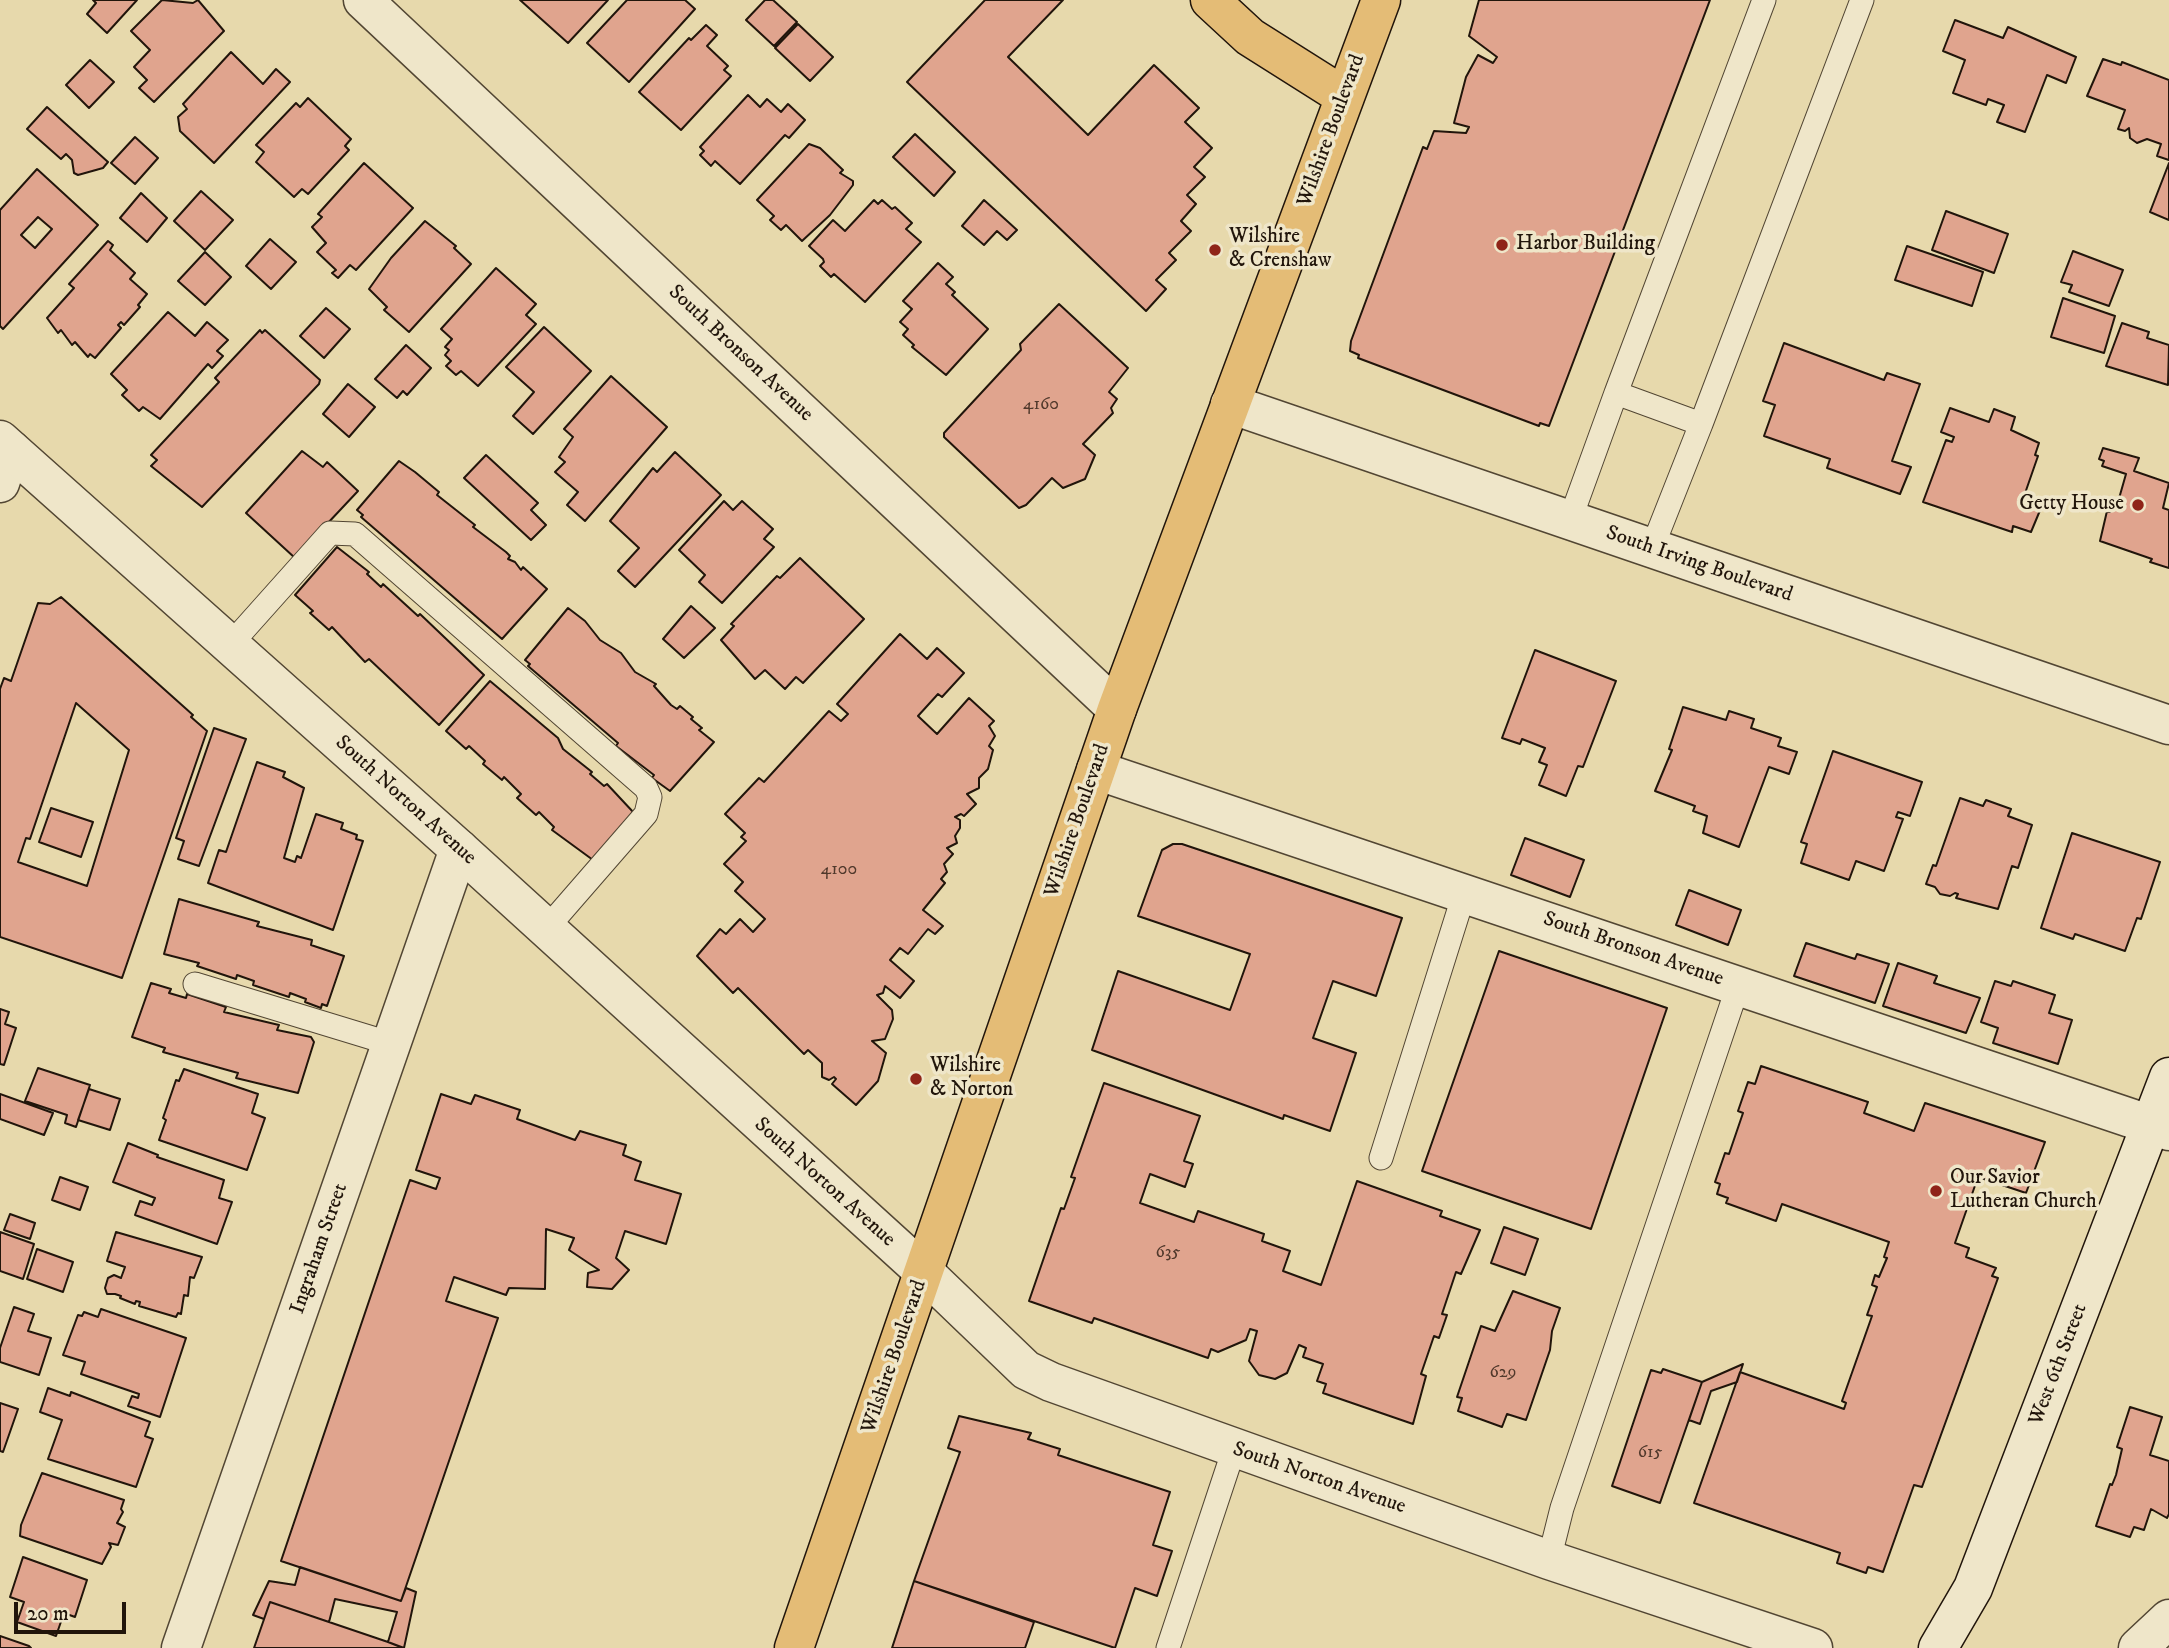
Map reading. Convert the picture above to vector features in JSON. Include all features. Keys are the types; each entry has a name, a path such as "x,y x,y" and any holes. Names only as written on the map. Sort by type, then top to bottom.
{"main road":[{"path":"1210,0 1250,37 1345,97"},
{"name":"Wilshire Boulevard","path":"794,1648 1117,709 1381,0"}],"street":[{"name":"South Bronson Avenue","path":"363,0 1117,709"},
{"name":"South Irving Boulevard","path":"1230,404 2169,725"},
{"name":"South Norton Avenue","path":"4,457 230,645 459,849 925,1273 1026,1370 1234,1449 1549,1560 1813,1648"},
{"name":"South Bronson Avenue","path":"1096,769 2160,1128"},
{"name":"Ingraham Street","path":"181,1648 459,849"},
{"name":"West 6th Street","path":"1938,1648 1973,1588 2160,1128 2169,1077"},
{"path":"2138,1648 2169,1619"}],"lane":[{"path":"1570,520 1764,0"},
{"path":"1652,548 1863,0"},
{"path":"1616,393 1701,424"},
{"path":"230,645 330,533 355,534 646,788 650,797 646,814 546,929"},
{"path":"1381,1158 1464,894"},
{"path":"195,984 392,1044"},
{"path":"1549,1560 1562,1508 1738,986"},
{"path":"1168,1648 1234,1449"}],"building":[{"path":"93,0 137,0 107,33 87,14 96,3"},
{"path":"162,0 193,3 198,0 224,31 154,102 139,88 147,80 134,67 150,50 131,31"},
{"path":"520,0 608,0 568,43"},
{"path":"627,0 685,0 695,9 629,82 587,43"},
{"path":"765,0 773,0 797,22 774,46 746,20"},
{"path":"985,0 1063,0 1008,57 1088,135 1154,65 1199,108 1185,122 1212,148 1194,167 1205,177 1187,195 1196,204 1181,221 1191,231 1169,253 1176,260 1156,280 1166,289 1146,311 907,82"},
{"name":"Harbor Building","path":"1479,0 1710,0 1549,426 1540,423 1539,426 1358,358 1359,355 1350,351 1351,341 1423,147 1427,149 1434,131 1466,133 1469,127 1454,123 1466,77 1478,55 1493,63 1497,57 1469,36"},
{"path":"1955,20 2003,38 2008,27 2076,57 2066,83 2047,75 2025,132 1997,122 2004,105 1988,99 1986,105 1953,93 1965,60 1943,51"},
{"path":"798,24 833,57 810,81 775,48"},
{"path":"706,25 717,35 707,46 728,66 724,70 731,76 681,130 639,92 689,38 691,40"},
{"path":"231,52 263,84 276,69 290,82 214,163 180,131 178,117 187,109 183,104"},
{"path":"2103,59 2121,65 2122,62 2169,80 2169,160 2157,156 2161,144 2147,139 2137,143 2130,138 2129,128 2125,131 2118,129 2125,110 2087,96"},
{"path":"90,60 114,82 89,108 66,85"},
{"path":"748,95 760,107 767,99 781,112 788,104 805,120 789,138 785,135 740,184 715,161 711,166 700,155 704,151 700,147"},
{"path":"308,98 351,139 345,146 349,150 308,194 302,189 294,197 256,162 264,152 256,145 296,103 300,107"},
{"path":"47,107 108,162 103,168 78,175 74,173 72,160 66,154 61,159 27,129"},
{"path":"915,134 955,172 934,196 893,157"},
{"path":"135,137 158,158 135,184 111,163"},
{"path":"809,144 820,148 843,170 840,173 853,181 853,185 830,215 802,241 786,225 781,230 770,220 774,216 757,200"},
{"path":"364,163 413,208 356,270 350,265 338,278 332,273 336,270 317,252 326,243 312,227 322,217 318,214"},
{"path":"2169,163 2169,220 2150,212"},
{"path":"37,169 98,225 3,329 0,326 0,210","holes":["38,217 52,229 35,248 21,235"]},
{"path":"201,191 233,220 205,250 174,221"},
{"path":"141,193 167,218 147,242 120,218"},
{"path":"874,200 878,204 882,200 892,209 895,207 912,223 906,229 921,242 865,302 834,274 831,277 820,266 824,262 823,259 809,246 833,220 845,231"},
{"path":"984,200 1017,230 1007,240 997,231 984,245 962,226"},
{"path":"1946,211 2008,234 1994,273 1932,250"},
{"path":"425,221 456,246 454,248 471,264 409,332 384,310 387,307 369,289 391,258"},
{"path":"270,239 296,262 271,289 246,266"},
{"path":"108,241 113,245 110,250 135,273 130,279 147,294 138,305 140,307 124,325 121,322 118,325 121,328 95,358 90,354 88,357 75,342 72,345 61,330 58,333 47,318 74,288 69,284"},
{"path":"1907,246 1983,272 1972,306 1895,280"},
{"path":"2073,251 2123,270 2109,306 2069,292 2072,285 2061,282"},
{"path":"205,252 231,277 205,305 178,281"},
{"path":"938,263 953,277 946,284 955,292 952,295 988,329 946,375 912,347 914,345 903,335 908,329 900,322 912,309 903,301"},
{"path":"496,268 536,304 526,315 536,324 478,386 461,371 456,375 446,366 451,361 445,355 449,350 445,347 452,339 441,329"},
{"path":"2063,298 2115,316 2104,353 2051,337"},
{"path":"1059,304 1128,368 1109,392 1117,399 1111,408 1113,413 1083,444 1095,455 1085,479 1063,488 1052,478 1026,505 1019,508 944,437 944,433 1021,350 1020,344"},
{"path":"326,308 350,329 324,358 300,336"},
{"path":"168,312 195,336 207,322 228,340 217,351 223,356 212,368 208,364 160,419 143,407 139,411 122,395 127,390 111,374"},
{"path":"2122,323 2149,332 2147,338 2169,345 2168,385 2106,366"},
{"path":"544,327 591,371 533,434 513,416 534,392 506,367"},
{"path":"260,330 262,333 265,330 320,380 319,384 202,507 151,466 157,460 151,455 219,382 215,378"},
{"path":"1784,343 1884,380 1887,373 1920,384 1892,461 1911,467 1900,494 1827,468 1830,459 1764,436 1775,405 1763,401"},
{"path":"406,345 431,368 407,395 403,391 397,398 375,379"},
{"path":"611,376 667,427 585,521 567,505 578,492 555,472 565,462 559,457 573,437 564,429"},
{"path":"348,384 375,407 349,437 323,414"},
{"path":"1950,408 1989,422 1994,409 2015,417 2011,430 2039,443 2035,455 2038,456 2022,502 2041,508 2031,532 2013,526 2012,532 1923,502 1946,440 1952,442 1954,437 1941,432"},
{"name":"Getty House","path":"2103,448 2139,458 2134,471 2169,483 2163,508 2169,510 2169,568 2150,562 2152,559 2100,541 2107,511 2110,512 2114,501 2118,502 2126,474 2102,466 2104,461 2099,459"},
{"path":"302,451 323,467 327,462 358,491 295,558 246,513"},
{"path":"675,452 721,495 635,587 618,571 639,548 610,521 653,468 657,472"},
{"path":"486,455 538,503 531,510 546,525 531,540 464,478"},
{"path":"399,461 439,492 437,495 475,525 473,527 506,552 510,556 508,559 515,562 521,570 523,567 547,589 502,639 361,517 363,515 357,510"},
{"path":"724,501 733,510 742,501 773,529 764,539 774,547 722,603 699,582 705,575 679,550"},
{"path":"337,547 369,572 367,574 381,587 383,584 418,616 420,614 484,675 439,725 369,659 365,662 332,627 329,630 310,613 313,611 295,595"},
{"path":"800,558 864,619 803,683 796,677 785,689 765,670 755,679 721,640 734,626 731,624 777,576 780,578"},
{"path":"61,597 193,715 191,717 207,731 122,978 0,937 0,689 4,678 11,681 38,603 50,604","holes":["76,703 129,750 87,886 18,862 26,838 30,839"]},
{"path":"691,606 715,628 684,658 663,639"},
{"path":"568,608 585,621 600,640 621,653 635,672 656,684 654,686 671,705 677,709 680,706 693,717 691,719 702,728 699,730 714,742 670,791 652,778 654,775 616,746 618,743 528,666 530,664 525,660"},
{"path":"900,634 927,659 937,648 964,673 942,697 938,694 918,716 937,734 969,698 994,721 989,726 995,736 989,746 993,750 988,769 979,778 979,788 967,794 976,804 964,816 961,814 955,817 960,820 960,828 955,836 957,843 947,848 953,854 944,864 947,872 941,879 945,883 923,910 943,926 935,934 928,929 908,954 900,948 890,960 914,981 900,998 885,986 883,993 877,995 892,1010 893,1019 885,1039 872,1041 886,1053 878,1081 856,1105 832,1084 836,1079 834,1077 829,1080 822,1077 822,1063 808,1050 804,1054 738,988 733,993 697,956 720,929 726,934 740,919 753,932 765,919 735,891 743,882 724,864 746,841 741,837 745,833 725,814 759,778 764,782 829,711 841,721 848,714 837,704"},
{"path":"1535,650 1616,681 1583,767 1578,766 1566,796 1539,785 1547,765 1539,762 1545,748 1522,739 1520,744 1502,738"},
{"path":"490,681 558,738 563,749 592,772 590,774 604,786 607,784 634,813 593,860 552,830 554,827 539,812 536,815 517,798 521,794 504,777 502,780 483,764 485,761 469,746 466,749 446,731"},
{"path":"1683,707 1726,720 1729,711 1754,719 1751,728 1781,738 1778,746 1797,752 1789,774 1769,767 1739,847 1703,833 1707,816 1693,811 1695,806 1655,791 1672,750 1669,749"},
{"path":"214,728 246,739 199,866 178,859 184,841 176,838"},
{"path":"1833,751 1922,782 1910,816 1898,812 1896,817 1903,819 1884,871 1856,861 1849,880 1801,863 1807,844 1801,842"},
{"path":"257,762 285,772 283,777 304,788 284,858 295,862 297,856 301,858 316,814 343,823 341,829 357,835 356,839 363,841 333,930 208,883 219,850 226,852"},
{"path":"1960,798 1983,806 1986,800 2011,809 2008,816 2032,825 2018,868 2012,866 1998,909 1956,898 1958,894 1955,893 1950,896 1940,894 1935,887 1926,884 1933,865 1936,866"},
{"path":"51,808 93,822 81,857 39,842"},
{"path":"2072,833 2160,862 2141,919 2137,918 2125,951 2075,934 2073,939 2041,928"},
{"path":"1525,838 1584,860 1570,897 1511,875"},
{"path":"1173,844 1182,844 1402,918 1376,996 1333,981 1313,1038 1356,1053 1330,1131 1284,1115 1283,1119 1092,1050 1118,971 1230,1010 1250,954 1138,916 1162,850"},
{"path":"1689,890 1741,910 1728,945 1676,925"},
{"path":"179,899 259,922 257,926 312,940 311,945 344,956 327,1006 322,1004 321,1008 290,993 289,997 253,985 254,981 237,975 236,979 197,966 199,963 164,954"},
{"path":"1806,943 1855,959 1857,954 1889,964 1875,1003 1794,976"},
{"path":"1499,951 1667,1008 1591,1229 1422,1171"},
{"path":"1898,963 1937,976 1934,983 1980,998 1966,1033 1883,1006"},
{"path":"1995,981 2011,986 2013,981 2055,995 2049,1013 2072,1020 2058,1064 1993,1043 1998,1028 1981,1022"},
{"path":"151,983 171,989 169,993 186,998 187,994 226,1007 224,1012 279,1025 277,1030 311,1037 314,1042 298,1093 236,1078 238,1073 163,1052 165,1048 132,1037"},
{"path":"0,1009 9,1012 5,1024 16,1028 4,1065 0,1064"},
{"path":"1761,1066 1868,1102 1864,1113 1914,1131 1925,1103 2045,1142 2026,1193 1978,1177 1955,1243 1969,1248 1966,1257 1996,1268 1992,1276 1998,1278 1922,1487 1914,1485 1883,1572 1868,1567 1866,1573 1837,1563 1840,1553 1694,1503 1740,1372 1844,1409 1846,1403 1842,1401 1872,1316 1867,1315 1877,1287 1872,1285 1875,1275 1879,1277 1887,1258 1884,1257 1889,1242 1782,1204 1776,1221 1726,1203 1728,1198 1717,1194 1720,1184 1715,1182 1725,1153 1729,1154 1743,1113 1738,1111 1748,1082 1755,1084"},
{"path":"38,1068 90,1085 76,1127 65,1123 67,1115 25,1101"},
{"path":"184,1069 258,1094 252,1113 265,1118 247,1170 159,1140 166,1120 163,1118 176,1080 179,1081"},
{"path":"1104,1083 1200,1116 1184,1161 1193,1164 1185,1187 1150,1174 1140,1203 1194,1222 1198,1211 1264,1234 1262,1241 1290,1251 1283,1271 1321,1285 1357,1181 1442,1211 1440,1216 1480,1230 1461,1274 1456,1272 1442,1314 1447,1315 1439,1338 1434,1336 1421,1374 1426,1376 1413,1424 1323,1393 1326,1384 1317,1381 1323,1364 1303,1357 1306,1348 1299,1345 1287,1373 1275,1379 1259,1375 1249,1361 1257,1331 1250,1329 1246,1340 1218,1352 1211,1349 1208,1358 1094,1318 1092,1323 1029,1301 1061,1208 1064,1209 1075,1178 1071,1177"},
{"path":"89,1089 120,1099 110,1130 78,1120"},
{"path":"0,1094 53,1113 44,1135 0,1119"},
{"path":"441,1094 471,1104 475,1095 520,1110 517,1119 575,1140 580,1131 626,1145 623,1155 641,1162 635,1180 681,1194 666,1244 625,1231 616,1258 629,1270 612,1289 587,1287 588,1273 599,1270 569,1250 574,1238 546,1229 545,1289 509,1288 506,1295 454,1277 446,1301 498,1318 401,1601 281,1561 410,1180 436,1189 440,1178 416,1170"},
{"path":"128,1143 158,1155 157,1157 224,1180 219,1198 232,1202 217,1244 135,1215 140,1201 152,1205 155,1198 113,1182"},
{"path":"60,1177 88,1187 80,1210 52,1200"},
{"path":"10,1214 35,1223 30,1239 4,1230"},
{"path":"1504,1227 1538,1239 1525,1275 1491,1263"},
{"path":"0,1232 34,1244 23,1279 0,1271"},
{"path":"116,1232 202,1257 194,1278 190,1277 188,1296 184,1295 181,1314 178,1313 176,1317 139,1306 140,1302 136,1301 135,1304 120,1298 121,1296 107,1294 105,1288 108,1278 114,1275 121,1278 125,1267 107,1261"},
{"path":"37,1249 73,1262 63,1292 27,1279"},
{"path":"1513,1291 1560,1308 1552,1331 1550,1350 1526,1420 1507,1414 1502,1427 1458,1411 1462,1398 1457,1397 1481,1326 1495,1331"},
{"path":"14,1307 34,1314 28,1331 51,1338 39,1375 0,1362 0,1348"},
{"path":"101,1309 186,1338 160,1417 128,1406 132,1396 138,1398 139,1394 81,1374 85,1362 63,1355 78,1315 82,1316 84,1312 98,1317"},
{"path":"1743,1364 1737,1382 1711,1391 1700,1424 1689,1420 1702,1382"},
{"path":"1663,1369 1702,1382 1660,1503 1612,1486 1651,1370 1661,1373"},
{"path":"48,1388 70,1396 71,1392 150,1422 145,1436 153,1439 136,1487 48,1459 62,1420 40,1412"},
{"path":"0,1403 18,1409 3,1452 0,1451"},
{"path":"2130,1407 2162,1417 2150,1455 2169,1461 2169,1514 2167,1518 2151,1509 2144,1530 2134,1527 2130,1537 2096,1526 2110,1484 2112,1485 2116,1475 2122,1449 2117,1447"},
{"path":"959,1416 1031,1433 1028,1439 1060,1449 1058,1455 1170,1492 1153,1545 1172,1551 1157,1596 1135,1588 1115,1648 914,1581 960,1452 948,1448"},
{"path":"42,1473 124,1500 121,1509 123,1512 117,1523 125,1527 118,1545 109,1543 111,1547 102,1564 20,1536 21,1525"},
{"path":"23,1557 87,1580 75,1617 64,1613 56,1636 17,1622 24,1602 10,1597"},
{"path":"300,1567 401,1601 406,1588 416,1592 404,1648 388,1642 397,1612 335,1599 329,1622 270,1602 264,1619 253,1615 269,1581 295,1585"},
{"path":"914,1581 1034,1622 1025,1648 892,1648"},
{"path":"270,1602 388,1642 403,1648 254,1648"},
{"path":"0,1636 29,1646 31,1648 0,1648"}],"place":[{"name":"Harbor Building","path":"1502,245"},
{"name":"Wilshire & Crenshaw","path":"1215,250"},
{"name":"Getty House","path":"2138,505"},
{"name":"Wilshire & Norton","path":"916,1079"},
{"name":"Our Savior Lutheran Church","path":"1936,1191"}]}
